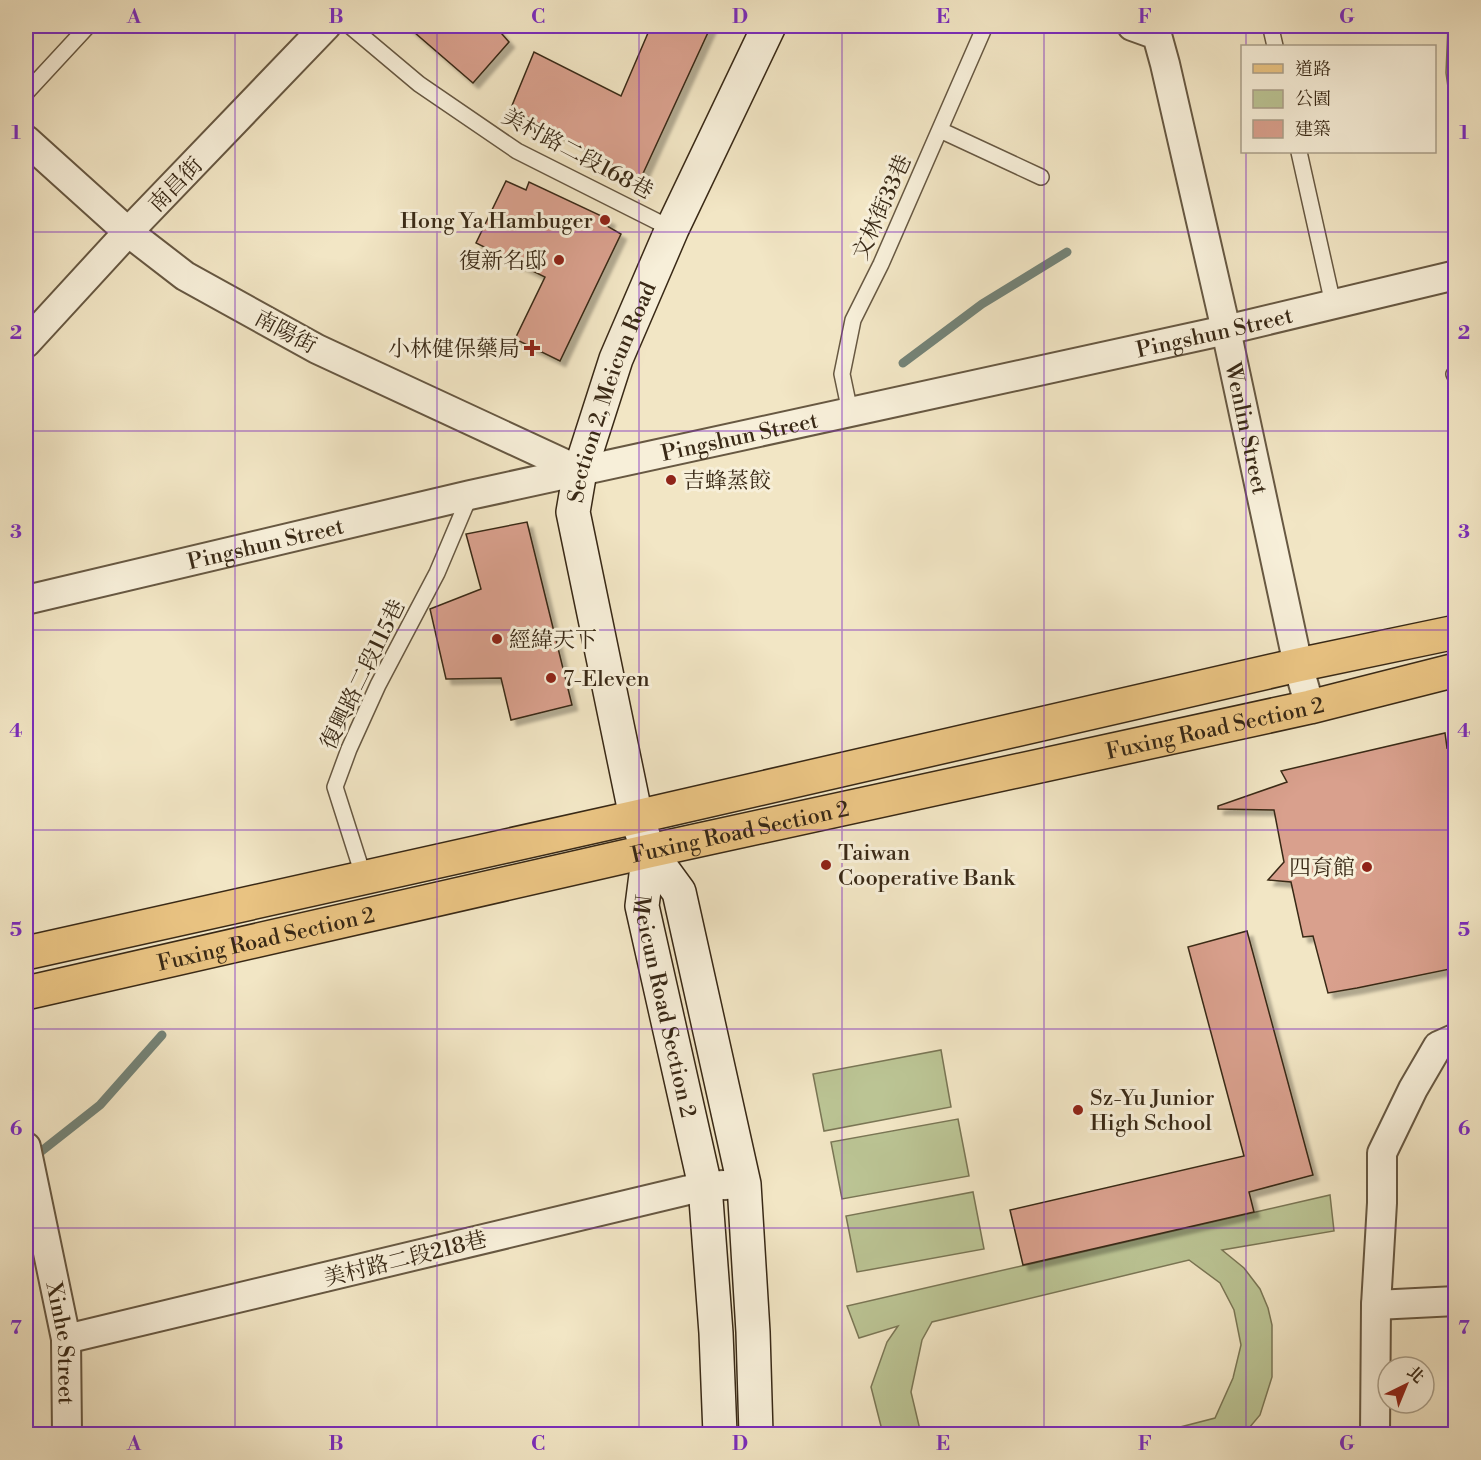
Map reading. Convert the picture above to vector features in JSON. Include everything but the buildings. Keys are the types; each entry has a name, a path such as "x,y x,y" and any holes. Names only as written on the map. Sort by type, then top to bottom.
{"main road":[{"name":"Fuxing Road Section 2","path":"26,953 636,817 1298,665 1455,632"},
{"name":"Fuxing Road Section 2","path":"26,993 649,851 1310,707 1455,670"}],"street":[{"name":"南昌街","path":"26,343 128,232 327,26"},
{"name":"Section 2, Meicun Road","path":"649,851 636,817 573,512 580,471 616,359 672,229 769,26"},
{"name":"Wenlin Street","path":"1149,29 1165,64 1226,330 1298,665 1310,707"},
{"name":"南陽街","path":"26,140 128,232 185,276 317,349 580,471"},
{"name":"Pingshun Street","path":"26,600 470,495 1226,330 1455,275"},
{"name":"Meicun Road Section 2","path":"649,851 679,892 744,1185 753,1332 756,1434"},
{"name":"Meicun Road Section 2","path":"649,851 642,906 705,1186 716,1333 720,1434"},
{"path":"1375,1434 1376,1305 1382,1203 1382,1153 1413,1089 1438,1046 1455,1038"},
{"name":"Xinhe Street","path":"26,1147 66,1339 68,1434"},
{"name":"美村路二段218巷","path":"66,1339 705,1186 744,1185"},
{"path":"1376,1305 1455,1301"}],"lane":[{"path":"26,93 88,26"},
{"name":"美村路二段168巷","path":"350,26 418,84 517,151 672,229"},
{"name":"文林街33巷","path":"850,412 842,374 853,320 881,264 985,26"},
{"path":"940,130 1041,177"},
{"path":"1299,153 1333,304"},
{"name":"復興路二段115巷","path":"364,878 335,787 348,749 378,685 437,573 470,495"}],"green space":[{"path":"1448,26 1455,26 1455,136 1446,73"},
{"path":"941,1050 951,1107 824,1131 813,1074"},
{"path":"958,1119 969,1176 842,1199 831,1142"},
{"path":"973,1192 984,1249 857,1272 846,1216"},
{"path":"1330,1195 1334,1231 1222,1250 1244,1268 1260,1289 1272,1325 1272,1377 1260,1415 1244,1434 1153,1434 1215,1418 1233,1378 1241,1345 1234,1310 1220,1283 1189,1260 932,1322 922,1340 911,1392 921,1434 883,1434 871,1387 887,1342 898,1326 859,1338 847,1306"}],"waterway":[{"path":"903,363 982,304 1067,252"},
{"path":"34,1157 100,1105 162,1035"}],"place":[{"name":"Hong Ya Hambuger","path":"605,220"},
{"name":"復新名邸","path":"559,260"},
{"name":"小林健保藥局","path":"532,348"},
{"name":"吉蜂蒸餃","path":"671,480"},
{"name":"經緯天下","path":"497,639"},
{"name":"7-Eleven","path":"551,678"},
{"name":"Taiwan Cooperative Bank","path":"826,865"},
{"name":"四育館","path":"1367,867"},
{"name":"Sz-Yu Junior High School","path":"1078,1110"}]}
